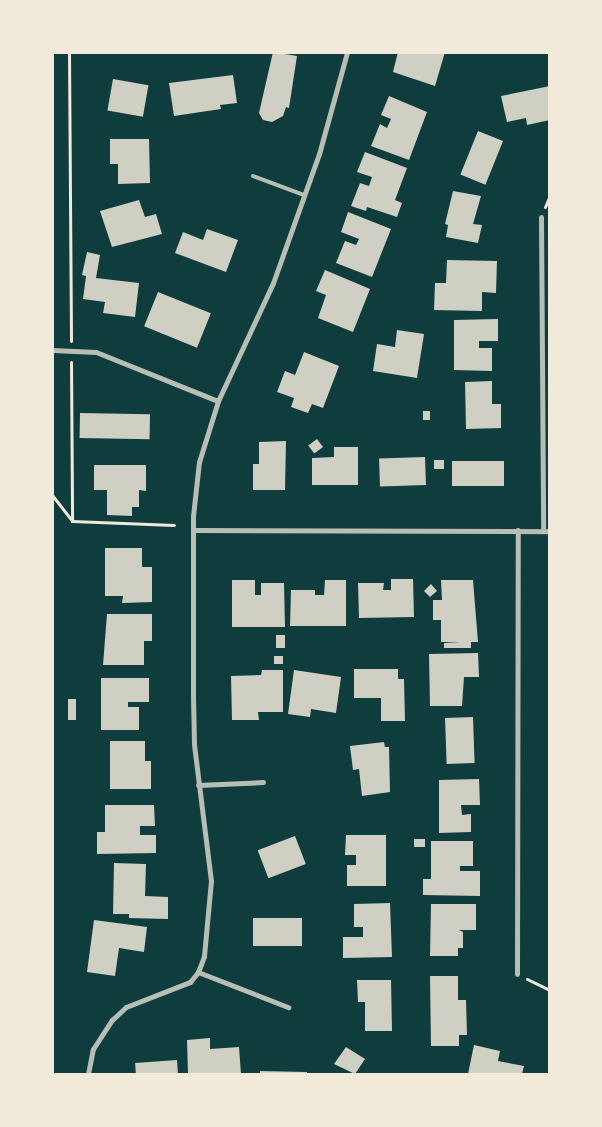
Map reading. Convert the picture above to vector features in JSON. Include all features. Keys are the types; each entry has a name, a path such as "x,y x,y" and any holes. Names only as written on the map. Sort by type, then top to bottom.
{"street":[{"path":"88,1074 92,1049 112,1020 126,1007 190,982 198,972 208,933 211,881 198,786 192,697 194,530 199,462 218,401 273,283 319,154 347,52"},
{"path":"540,217 543,531"},
{"path":"52,350 96,352 218,401"},
{"path":"194,530 550,531"},
{"path":"517,974 518,530"},
{"path":"198,786 263,782"},
{"path":"198,972 288,1007"}],"lane":[{"path":"253,176 304,195"}],"path":[{"path":"69,52 71,331"},
{"path":"71,372 72,521"},
{"path":"52,495 72,521"},
{"path":"72,521 174,525"},
{"path":"517,974 550,990"}],"building":[{"path":"273,52 297,56 289,108 286,107 283,116 272,122 263,120 259,113"},
{"path":"398,52 445,52 435,86 393,72"},
{"path":"233,75 237,103 220,105 221,109 174,116 169,83"},
{"path":"113,79 148,85 143,117 107,111"},
{"path":"550,86 550,120 527,125 526,118 507,122 501,96"},
{"path":"389,96 427,112 409,160 371,146 380,124 387,128 391,119 381,115"},
{"path":"478,131 503,141 485,185 460,175"},
{"path":"110,139 149,139 150,183 118,184 118,164 110,164"},
{"path":"365,152 407,168 395,200 402,203 397,217 367,207 366,211 351,206 360,183 369,186 372,177 357,172"},
{"path":"453,191 481,196 473,224 482,225 478,243 446,237 448,225 445,224"},
{"path":"139,200 145,217 156,214 162,234 112,247 100,211"},
{"path":"348,212 391,229 372,277 336,263 345,241 356,245 359,239 341,232"},
{"path":"207,229 238,240 226,272 175,253 183,232 203,240"},
{"path":"87,252 100,255 96,278 139,283 135,317 103,313 105,302 83,299 86,276 82,275"},
{"path":"447,260 497,261 496,293 482,292 482,311 434,310 435,283 446,283"},
{"path":"325,270 370,289 353,332 318,318 326,295 316,291"},
{"path":"158,292 211,313 197,348 144,326"},
{"path":"498,319 498,341 479,341 479,348 492,348 492,371 454,370 454,320"},
{"path":"397,330 424,334 417,378 373,371 377,344 395,347"},
{"path":"304,352 339,366 323,408 312,404 308,413 291,407 294,398 277,392 285,371 295,375"},
{"path":"492,381 492,404 501,404 501,428 466,429 465,382"},
{"path":"423,411 430,411 430,420 423,420"},
{"path":"80,413 150,414 150,439 80,438"},
{"path":"317,439 323,447 314,454 308,446"},
{"path":"286,441 285,490 253,490 253,464 259,464 259,442"},
{"path":"334,447 358,447 358,485 312,485 312,458 334,457"},
{"path":"425,457 426,485 380,487 379,459"},
{"path":"434,460 444,460 444,469 434,469"},
{"path":"452,461 504,461 504,486 452,486"},
{"path":"94,465 146,465 146,491 139,490 139,507 132,507 132,516 107,515 107,490 94,490"},
{"path":"105,548 142,548 142,567 152,567 152,602 122,603 123,596 105,596"},
{"path":"391,579 413,579 414,617 359,618 358,583 384,583 383,590 391,590"},
{"path":"232,580 255,580 255,595 261,595 261,583 284,583 285,627 232,627"},
{"path":"325,580 346,580 346,626 290,626 291,590 315,590 315,595 324,595"},
{"path":"441,580 473,580 478,642 471,642 471,648 444,648 444,643 460,642 441,642 441,620 433,620 433,600 442,600"},
{"path":"431,584 437,591 430,597 424,591"},
{"path":"107,614 152,614 152,641 144,641 144,665 103,665"},
{"path":"276,635 285,635 285,648 276,648"},
{"path":"478,653 479,677 464,677 462,706 430,706 429,654"},
{"path":"274,656 283,656 283,664 274,664"},
{"path":"354,669 398,669 398,679 404,679 405,721 381,721 381,698 354,698"},
{"path":"262,670 283,670 283,712 258,712 259,720 232,720 231,676 261,675"},
{"path":"294,670 341,677 336,713 311,709 310,717 288,714"},
{"path":"101,678 149,678 149,702 128,702 128,707 139,707 139,730 101,730"},
{"path":"68,699 76,699 76,720 68,720"},
{"path":"473,717 475,763 447,764 445,718"},
{"path":"110,741 145,741 145,761 151,761 151,789 110,789"},
{"path":"384,742 385,747 389,747 390,792 362,796 359,769 353,770 350,746"},
{"path":"479,779 480,805 461,805 462,815 471,814 471,832 439,833 439,780"},
{"path":"105,805 154,805 155,826 140,826 140,835 156,835 156,853 97,854 97,832 105,832"},
{"path":"346,835 386,835 386,886 347,886 347,865 356,865 356,855 345,855"},
{"path":"295,836 306,864 268,878 258,850"},
{"path":"414,839 425,839 425,847 414,847"},
{"path":"431,841 473,841 473,866 460,866 460,871 480,871 480,896 423,895 423,879 431,879"},
{"path":"114,863 146,864 145,896 168,897 168,919 129,918 129,914 113,914"},
{"path":"390,903 392,957 343,958 343,937 363,937 363,927 354,927 354,904"},
{"path":"431,904 476,904 476,930 459,930 463,932 463,948 458,948 458,956 430,956"},
{"path":"253,918 302,918 302,946 253,946"},
{"path":"94,920 147,927 144,952 119,948 115,976 87,972"},
{"path":"430,976 458,976 458,1000 466,1000 467,1035 459,1035 459,1046 431,1046"},
{"path":"357,980 391,980 392,1031 365,1031 365,1002 358,1002"},
{"path":"210,1038 210,1049 239,1047 241,1074 188,1074 187,1040"},
{"path":"474,1045 500,1051 498,1061 524,1066 522,1074 468,1074"},
{"path":"346,1047 365,1059 355,1074 334,1064"},
{"path":"177,1060 178,1074 136,1074 135,1063"},
{"path":"260,1071 307,1072 307,1074 260,1074"}]}
